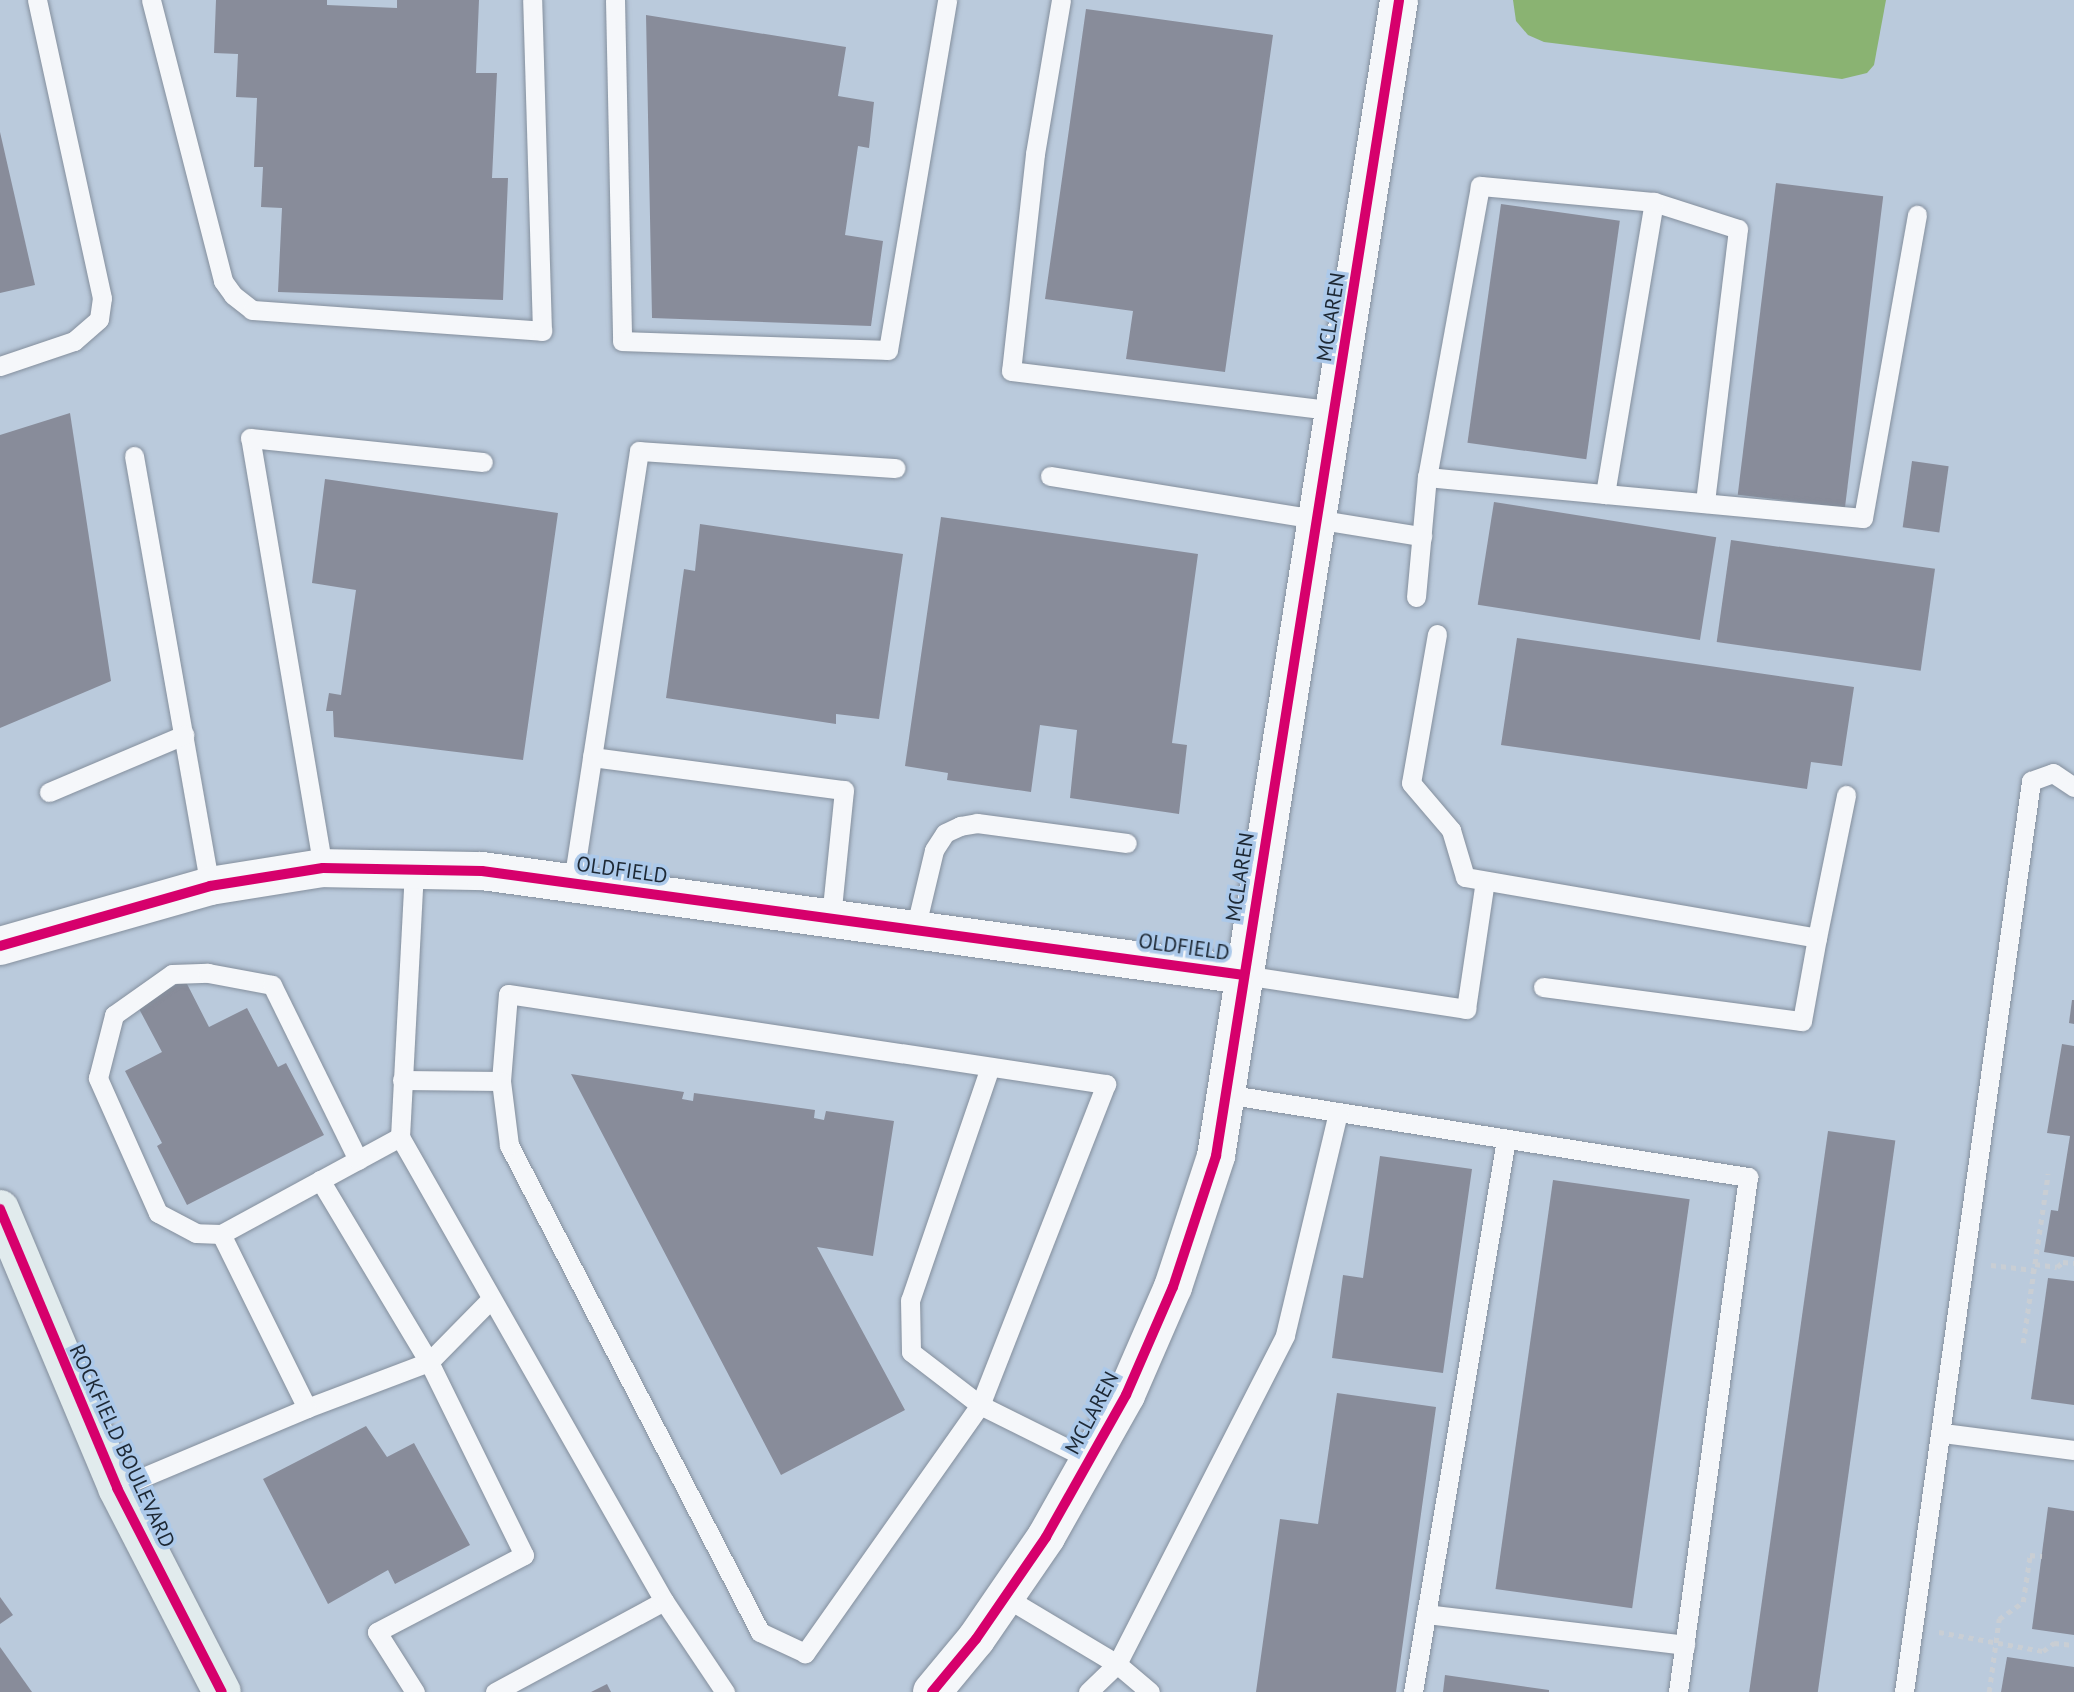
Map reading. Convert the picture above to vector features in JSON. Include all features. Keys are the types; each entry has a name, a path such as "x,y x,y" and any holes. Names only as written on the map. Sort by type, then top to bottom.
{"main road":[{"name":"ROCKFIELD BOULEVARD","path":"0,1209 117,1488 222,1692"}],"street":[{"name":"MCLAREN","path":"932,1692 1005,1597 1126,1395 1173,1287 1216,1156 1399,0"},
{"name":"OLDFIELD","path":"0,946 210,886 323,868 482,871 1244,975"}],"lane":[{"path":"0,366 74,341 99,319 102,298 37,0"},
{"path":"151,0 223,281 233,295 252,310 542,331 533,0"},
{"path":"615,0 622,341 888,350 947,0"},
{"path":"1061,0 1035,155 1011,371 1335,411"},
{"path":"1416,597 1427,477 1480,186 1654,202 1738,229 1705,503"},
{"path":"1605,494 1654,202"},
{"path":"1427,477 1863,518 1917,215"},
{"path":"323,868 250,439 483,462"},
{"path":"573,882 639,452 895,468"},
{"path":"134,456 210,886"},
{"path":"1049,476 1422,536"},
{"path":"1437,634 1410,783 1451,830 1465,877 1817,938"},
{"path":"49,792 184,735"},
{"path":"592,757 844,790 831,918"},
{"path":"1904,1692 1943,1433 2031,781 2053,773 2074,787"},
{"path":"1543,987 1802,1021 1846,795"},
{"path":"915,930 934,850 945,833 960,826 978,823 1127,843"},
{"path":"414,870 400,1137 664,1601 725,1692"},
{"path":"1244,975 1466,1009 1485,881"},
{"path":"358,1160 271,985 208,973 172,975 114,1015 98,1078 158,1213 196,1233 221,1234 320,1180 358,1160 400,1137"},
{"path":"508,994 1106,1084 979,1405 805,1653 760,1632 509,1145 501,1081 508,994"},
{"path":"990,1067 910,1300 911,1352 979,1405 1089,1460"},
{"path":"402,1080 501,1081"},
{"path":"1225,1094 1748,1178 1678,1692"},
{"path":"1088,1692 1117,1664 1285,1335 1338,1112"},
{"path":"1413,1692 1506,1139"},
{"path":"320,1180 429,1363 524,1555 377,1632 415,1692"},
{"path":"221,1234 307,1408"},
{"path":"117,1488 307,1408 429,1363 491,1299"},
{"path":"1943,1433 2074,1450"},
{"path":"1005,1597 1117,1664 1150,1692"},
{"path":"495,1692 664,1601"},
{"path":"1426,1614 1685,1645"}],"path":[{"path":"2023,1343 2048,1174"},
{"path":"1966,1262 2034,1270"},
{"path":"2035,1264 2057,1267 2063,1262 2074,1263"},
{"path":"1989,1692 1999,1619 2023,1602 2030,1555 2042,1556"},
{"path":"1913,1627 2043,1651 2054,1643 2074,1645"}],"shaded area":[{"path":"1513,0 1886,0 1874,65 1867,73 1842,79 1544,42 1528,35 1516,21"}],"building":[{"path":"216,0 327,0 327,5 397,8 397,0 479,0 476,73 497,73 492,178 508,178 503,300 278,292 282,208 261,207 263,167 254,167 257,98 236,97 238,54 214,53"},
{"path":"1086,9 1273,35 1225,372 1126,359 1133,311 1045,299"},
{"path":"646,15 846,47 838,96 874,102 869,148 858,146 845,235 883,241 871,326 652,318"},
{"path":"0,132 35,285 0,293"},
{"path":"1776,183 1883,196 1845,508 1738,495"},
{"path":"1501,204 1620,221 1586,459 1467,443"},
{"path":"70,413 111,681 0,728 0,435"},
{"path":"1912,461 1949,466 1939,532 1903,527"},
{"path":"325,479 558,513 523,760 334,737 333,711 326,711 329,693 341,695 356,590 312,583"},
{"path":"1494,502 1716,537 1700,640 1478,605"},
{"path":"941,517 1198,554 1172,743 1187,745 1179,814 1070,798 1077,730 1040,725 1031,792 947,780 948,773 905,766"},
{"path":"700,524 903,554 879,719 836,714 836,724 666,698 684,569 695,571"},
{"path":"1731,540 1935,569 1921,671 1717,642"},
{"path":"1517,638 1854,687 1842,766 1811,762 1807,789 1501,745"},
{"path":"185,980 209,1027 247,1008 278,1067 286,1063 324,1135 187,1205 157,1146 162,1143 125,1071 162,1052 137,1005"},
{"path":"2074,1000 2074,1024 2069,1023"},
{"path":"2062,1044 2074,1046 2074,1257 2044,1252 2051,1210 2058,1211 2070,1136 2047,1133"},
{"path":"571,1074 684,1092 682,1099 693,1101 694,1093 815,1110 814,1118 824,1120 826,1111 894,1121 873,1256 817,1247 905,1410 781,1475"},
{"path":"1828,1131 1895,1140 1818,1692 1749,1692"},
{"path":"1380,1156 1472,1169 1443,1373 1332,1358 1343,1275 1363,1278"},
{"path":"1553,1180 1690,1199 1632,1608 1496,1589"},
{"path":"2048,1278 2074,1281 2074,1405 2031,1399"},
{"path":"1337,1393 1436,1407 1396,1692 1256,1692 1280,1519 1318,1524"},
{"path":"366,1426 387,1457 414,1443 470,1545 395,1584 388,1570 328,1604 263,1479"},
{"path":"2048,1507 2074,1511 2074,1635 2032,1629"},
{"path":"0,1597 13,1615 0,1624"},
{"path":"0,1647 32,1692 0,1692"},
{"path":"2007,1657 2074,1667 2074,1692 2001,1692"},
{"path":"1445,1675 1549,1690 1549,1692 1443,1692"},
{"path":"607,1684 611,1692 591,1692"}],"cycle path":[{"path":"932,1692 976,1639 1046,1537 1126,1395 1173,1287 1216,1156 1399,0"},
{"path":"0,946 210,886 323,868 482,871 1244,975"},
{"path":"0,1209 117,1488 222,1692"}]}
